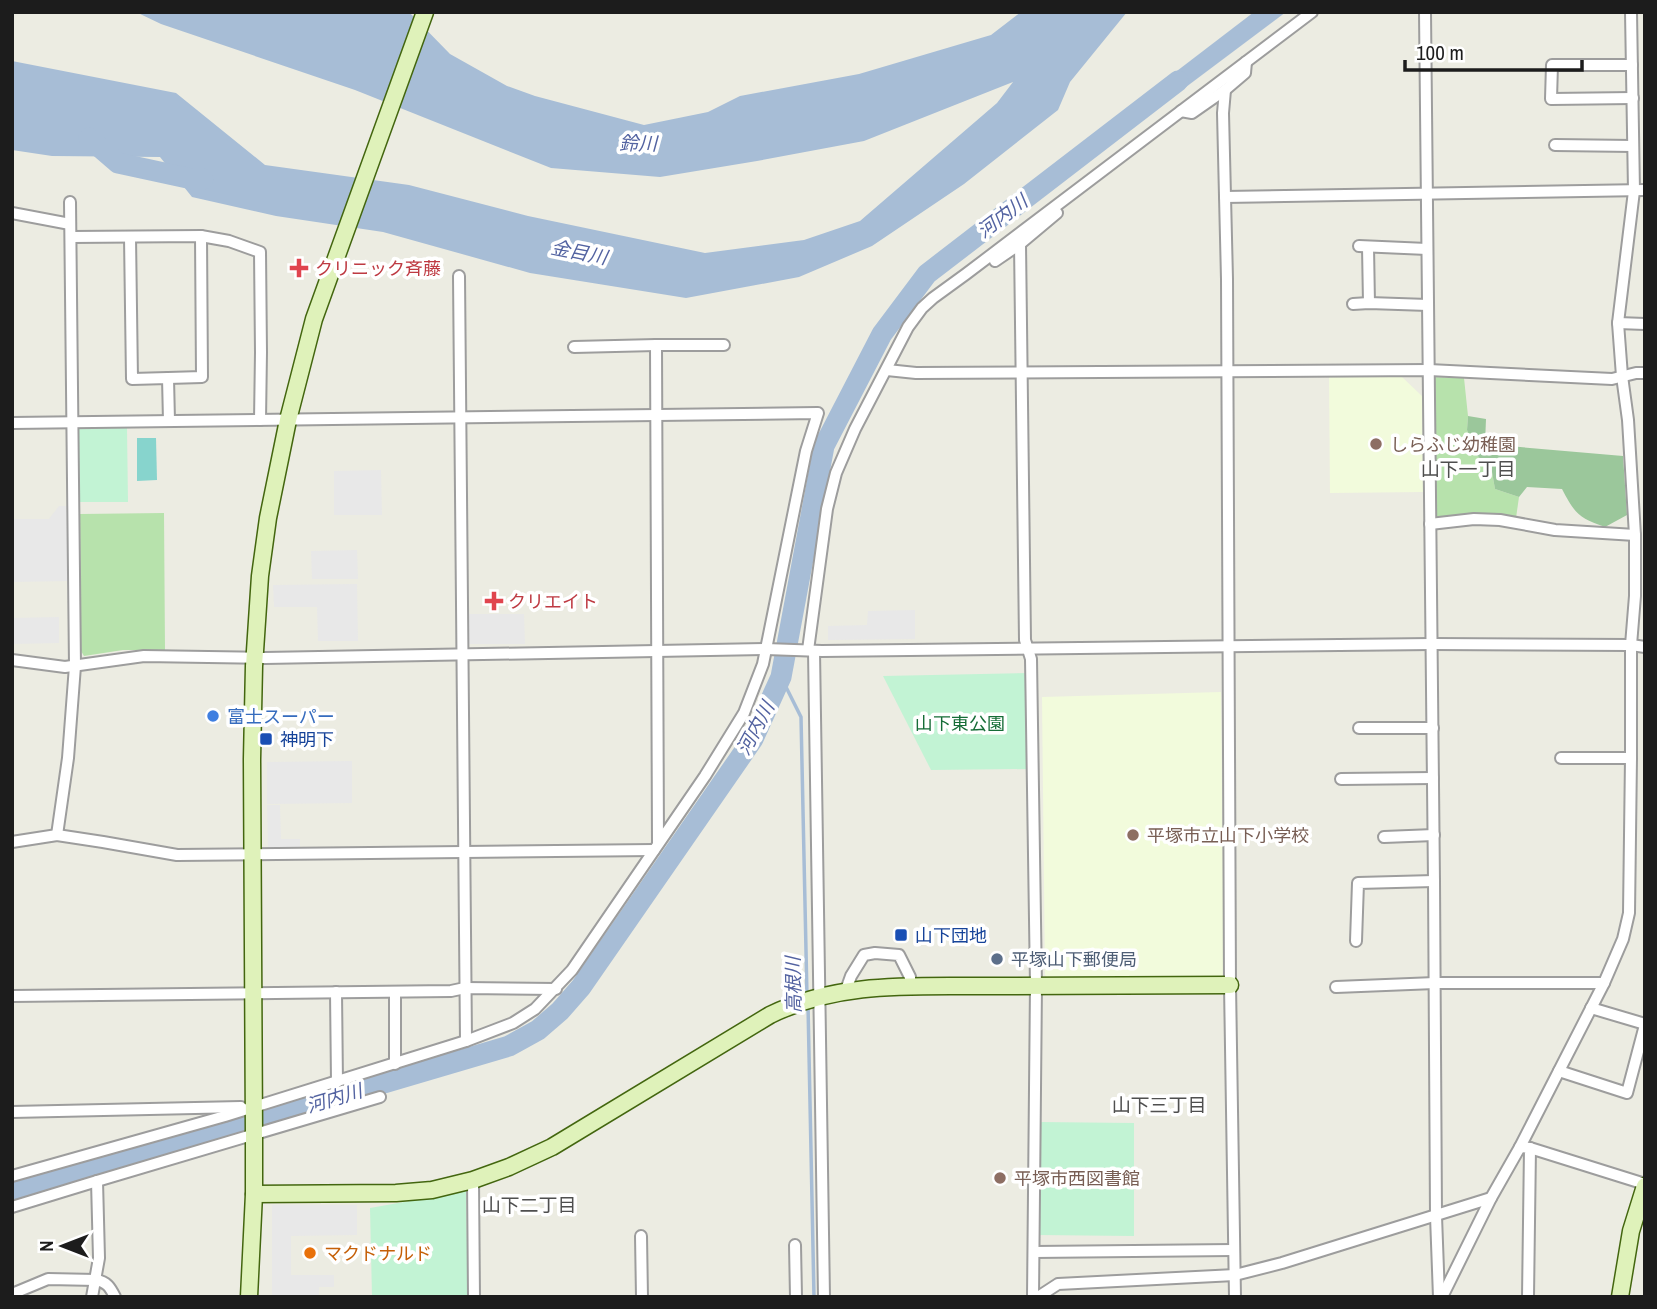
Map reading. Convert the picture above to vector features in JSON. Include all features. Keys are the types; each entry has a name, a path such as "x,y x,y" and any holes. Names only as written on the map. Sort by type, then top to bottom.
{"street":[{"path":"249,1297 255,1108 254,658 260,576 288,420 314,319 425,12"},
{"path":"824,1297 811,651 827,509 836,473 855,429 902,338 922,308 1312,12"},
{"path":"1425,12 1436,1216 1440,1297"},
{"path":"1440,1297 1490,1198 1525,1148 1559,1071 1604,983 1623,939 1629,913 1630,645 1635,596 1635,535 1628,420 1618,323 1639,190 1633,146 1631,12"},
{"path":"1181,111 1192,113 1225,90 1245,73 1246,62"},
{"path":"1632,65 1552,65 1551,99 1633,99"},
{"path":"1225,90 1223,113 1227,278 1230,985 1235,1297"},
{"path":"1555,145 1633,146"},
{"path":"1225,197 1639,190"},
{"path":"57,835 68,758 75,666 70,202"},
{"path":"966,274 977,274 1020,244 1057,214 1059,204"},
{"path":"12,213 70,224"},
{"path":"71,237 201,236 229,241 260,252 260,420"},
{"path":"130,237 132,379 202,377 201,236"},
{"path":"1020,244 1025,640 1031,659 1036,985 1035,1297 1058,1284 1235,1275 1490,1198"},
{"path":"1368,303 1364,246 1427,248"},
{"path":"458,276 466,1041"},
{"path":"1353,304 1428,305"},
{"path":"1618,323 1645,324"},
{"path":"656,345 656,847"},
{"path":"574,348 724,345"},
{"path":"887,370 916,373 1429,370 1612,379 1645,373"},
{"path":"167,378 169,421"},
{"path":"12,423 818,413 806,452 763,664 744,713 572,970 535,1010 513,1023 395,1064 255,1108 12,1177"},
{"path":"1430,524 1474,519 1500,520 1555,530 1635,535"},
{"path":"12,660 65,667 144,656 254,658 658,650 811,651 1432,644 1645,647"},
{"path":"1359,728 1433,728"},
{"path":"1561,758 1631,764 1645,769"},
{"path":"1341,779 1433,778"},
{"path":"12,842 57,835 177,855 656,847"},
{"path":"1384,837 1434,835"},
{"path":"1356,941 1358,883 1434,881"},
{"path":"846,990 864,955 875,953 899,955 910,977 910,987"},
{"path":"1336,987 1434,983 1604,983"},
{"path":"254,1194 414,1192 473,1180 552,1147 770,1015 794,1004 846,990 1036,985 1230,985"},
{"path":"12,996 395,992 451,991 465,988 556,989"},
{"path":"336,992 337,1082"},
{"path":"395,992 395,1064"},
{"path":"1559,1071 1627,1093 1645,1024 1591,1008"},
{"path":"12,1207 380,1097"},
{"path":"12,1112 255,1108"},
{"path":"1525,1148 1645,1185 1630,1231 1620,1297"},
{"path":"1525,1148 1528,1297"},
{"path":"473,1180 474,1297"},
{"path":"92,1297 99,1258 97,1181"},
{"path":"641,1236 642,1297"},
{"path":"795,1245 796,1297"},
{"path":"1034,1252 1233,1250"},
{"path":"12,1294 48,1279 96,1280 110,1286 115,1297"}],"shaded area":[{"name":"しらふじ幼稚園","path":"1329,375 1400,375 1422,396 1423,492 1330,493"},
{"path":"137,438 156,438 157,480 137,481"},
{"path":"381,470 382,515 334,515 334,471"},
{"path":"59,506 68,506 69,581 12,582 12,519 49,519"},
{"path":"357,550 358,579 312,579 311,551"},
{"path":"357,584 358,641 318,641 317,607 274,607 273,585"},
{"path":"915,610 915,639 828,640 828,626 867,625 868,611"},
{"path":"467,614 524,614 525,644 467,644"},
{"path":"59,617 59,643 12,644 12,618"},
{"name":"平塚市立山下小学校","path":"1221,692 1224,974 1217,979 1049,979 1045,975 1042,697"},
{"path":"352,761 352,803 267,804 267,762"},
{"path":"267,805 280,805 281,839 300,839 300,849 268,849"},
{"path":"272,1205 357,1205 357,1235 291,1236 291,1275 334,1275 334,1287 319,1287 319,1297 272,1297"}],"green space":[{"path":"1433,377 1464,378 1467,430 1476,454 1492,472 1495,489 1519,497 1516,518 1489,514 1438,519 1434,515"},
{"path":"1468,416 1486,419 1485,444 1623,456 1627,515 1605,527 1579,514 1562,489 1527,487 1519,497 1495,489 1492,472 1476,454 1467,430"},
{"path":"79,428 127,428 128,502 79,502"},
{"path":"164,513 165,650 123,650 84,656 81,651 80,514"},
{"name":"山下東公園","path":"1029,673 1030,769 931,770 883,676"},
{"path":"1038,1122 1134,1123 1134,1236 1038,1235"},
{"path":"466,1191 468,1297 372,1297 370,1208"}],"water":[{"name":"鈴川","path":"136,12 409,12 450,54 507,86 644,125 708,112 740,96 859,74 991,35 1021,12 1127,12 1070,82 1058,110 964,184 872,246 799,277 686,298 530,273 383,232 276,216 192,197 160,157 52,156 12,150 12,61 176,93 265,165 409,185 528,216 705,253 804,240 860,221 997,103 1013,82 864,141 660,177 551,168 355,90 161,24"},
{"path":"1254,12 1286,12 1154,111 1156,87"}],"waterway":[{"name":"河内川","path":"12,1193 509,1046 538,1030 560,1011 581,987 753,739 781,677 824,446 882,334 927,274 1178,81"},
{"name":"金目川","path":"89,138 118,163 203,179"},
{"name":"高根川","path":"781,677 801,717 807,997"},
{"name":"高根川","path":"808,1005 814,1297"}],"place":[{"name":"クリニック斉藤","path":"299,268"},
{"name":"しらふじ幼稚園","path":"1376,444"},
{"name":"クリエイト","path":"494,601"},
{"name":"富士スーパー","path":"213,716"},
{"name":"神明下","path":"266,739"},
{"name":"平塚市立山下小学校","path":"1133,835"},
{"name":"山下団地","path":"901,935"},
{"name":"平塚山下郵便局","path":"997,959"},
{"name":"平塚市西図書館","path":"1000,1178"},
{"name":"マクドナルド","path":"310,1253"}],"district":[{"name":"山下一丁目","path":"1468,469"},
{"name":"山下三丁目","path":"1159,1105"},
{"name":"山下二丁目","path":"529,1205"}]}
